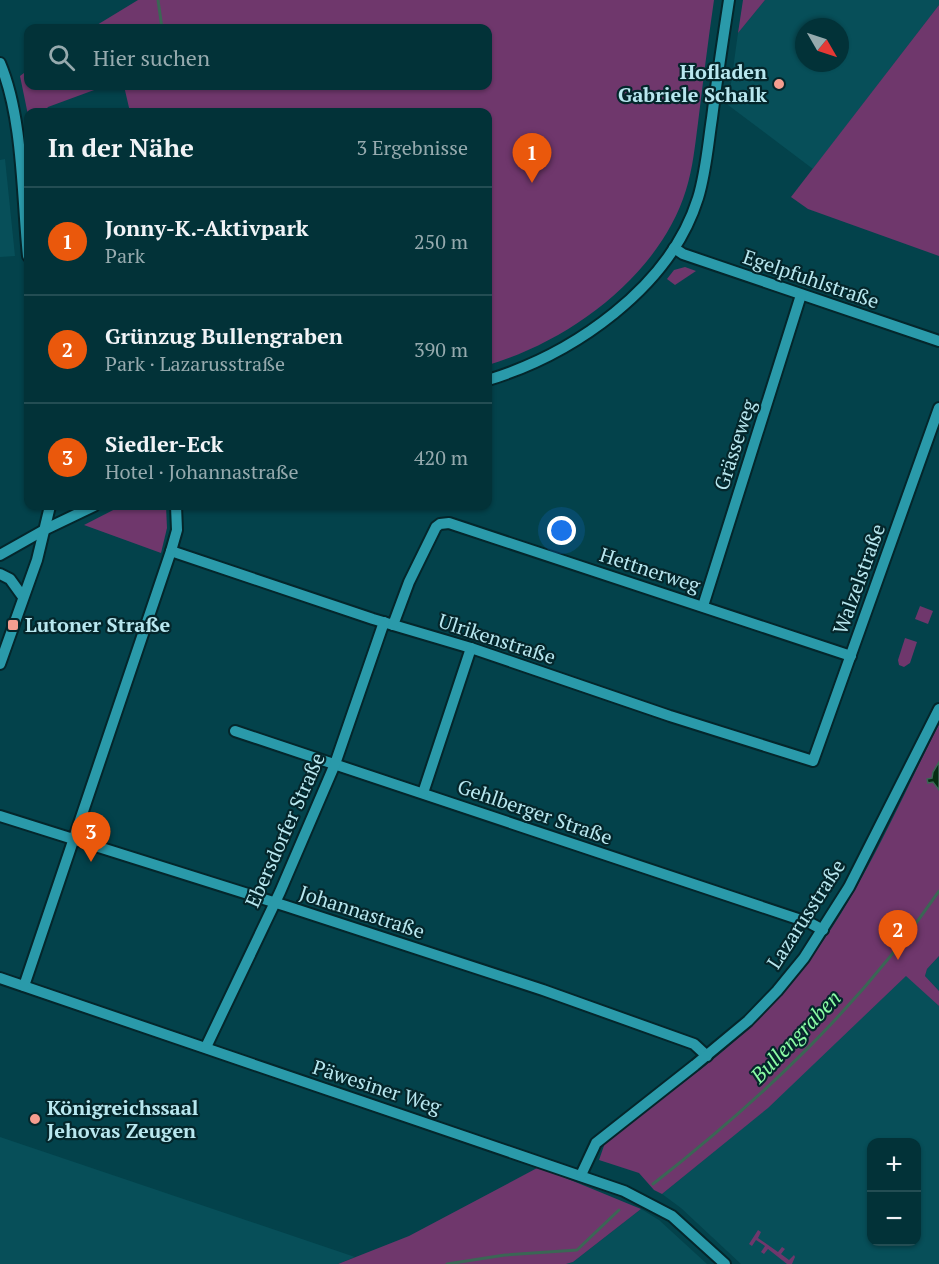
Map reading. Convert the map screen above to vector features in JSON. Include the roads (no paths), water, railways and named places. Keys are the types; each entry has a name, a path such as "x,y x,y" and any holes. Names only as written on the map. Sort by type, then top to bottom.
{"street":[{"path":"492,379 558,352 598,326 639,290 674,248 693,210 703,179 729,0"},
{"path":"0,63 8,85 15,119 24,214"},
{"name":"Egelpfuhlstraße","path":"674,248 683,254 939,341"},
{"name":"Grässeweg","path":"703,606 801,295"},
{"name":"Walzelstraße","path":"813,761 939,408"},
{"path":"0,664 31,579 49,510"},
{"path":"0,555 86,510"},
{"path":"24,986 171,551 177,530 176,510"},
{"name":"Hettnerweg","path":"388,624 436,528 440,524 449,523 851,656"},
{"name":"Ulrikenstraße","path":"171,551 388,624 471,648 670,716 813,761"},
{"path":"0,574 10,579 23,597"},
{"name":"Ebersdorfer Straße","path":"206,1047 274,903 335,764 388,624"},
{"path":"423,793 471,648"},
{"name":"Lazarusstraße","path":"581,1175 596,1143 605,1134 707,1056 748,1021 804,958 849,887 939,709"},
{"name":"Gehlberger Straße","path":"235,731 810,923 823,930"},
{"name":"Johannastraße","path":"0,816 543,990 694,1044 707,1056"},
{"name":"Päwesiner Weg","path":"0,978 624,1191 672,1216 725,1264"}],"waterway":[{"path":"158,0 161,24"},
{"name":"Bullengraben","path":"653,1184 733,1118 808,1048 876,973 939,891"},
{"name":"Bullengraben","path":"447,1264 505,1255 577,1250 619,1210"}],"place":[{"name":"Hofladen Gabriele Schalk","path":"779,84"},
{"name":"Jonny-K.-Aktivpark","path":"532,183"},
{"name":"Lutoner Straße","path":"13,625"},
{"name":"Siedler-Eck","path":"91,862"},
{"name":"Grünzug Bullengraben","path":"898,960"},
{"name":"Königreichssaal Jehovas Zeugen","path":"35,1119"}]}
